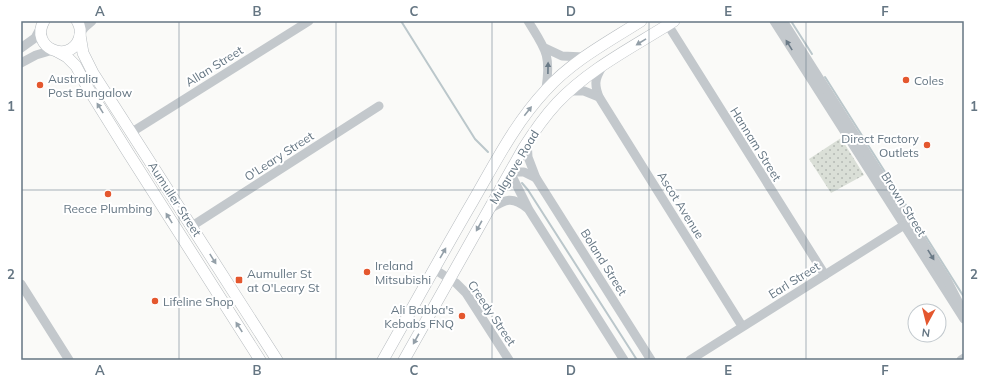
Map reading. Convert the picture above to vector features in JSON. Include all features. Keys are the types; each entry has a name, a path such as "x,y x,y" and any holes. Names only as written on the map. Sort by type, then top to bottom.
{"main road":[{"name":"Aumuller Street","path":"77,21 80,29 81,49 88,64 277,360"},
{"name":"Mulgrave Road","path":"383,360 518,124 546,89 569,68 637,23"},
{"name":"Mulgrave Road","path":"404,360 528,141 548,113 569,91 602,66 671,23"},
{"name":"Aumuller Street","path":"42,24 40,32 45,45 67,57 76,66 131,158 258,357"},
{"path":"56,51 69,50 74,46 80,34"},
{"path":"242,304 250,327 262,346 262,350 258,357"}],"street":[{"path":"80,34 92,21"},
{"name":"Allan Street","path":"132,132 309,21"},
{"path":"528,21 545,48 549,65 546,89"},
{"name":"Brown Street","path":"774,21 907,223 947,280 964,314"},
{"name":"Brown Street","path":"783,21 964,319"},
{"name":"Hannam Street","path":"671,23 825,275"},
{"path":"21,48 35,38 42,24"},
{"path":"545,48 562,56 584,57"},
{"path":"21,63 36,55 56,51"},
{"name":"Ascot Avenue","path":"602,66 596,77 599,97 742,326"},
{"path":"569,91 584,90 599,97"},
{"name":"O'Leary Street","path":"192,226 379,106"},
{"name":"Boland Street","path":"528,141 528,157 536,178 651,360"},
{"path":"536,178 524,172 510,172 529,210 624,360"},
{"path":"488,210 503,202 512,200 519,202 529,210"},
{"name":"Earl Street","path":"690,360 907,223"},
{"name":"Creedy Street","path":"434,269 456,283 466,293 509,360"},
{"path":"21,284 69,360"}],"shaded area":[{"path":"841,138 864,175 831,193 809,159"}],"waterway":[{"path":"401,21 475,139 488,152"},
{"path":"791,21 812,54"},
{"path":"825,77 964,297"},
{"path":"522,183 528,190 637,360"}],"place":[{"name":"Coles","path":"906,80"},
{"name":"Australia Post Bungalow","path":"40,85"},
{"name":"Direct Factory Outlets","path":"927,145"},
{"name":"Reece Plumbing","path":"108,194"},
{"name":"Ireland Mitsubishi","path":"367,272"},
{"name":"Aumuller St at O'Leary St","path":"239,280"},
{"name":"Lifeline Shop","path":"155,301"},
{"name":"Ali Babba's Kebabs FNQ","path":"462,316"}]}
